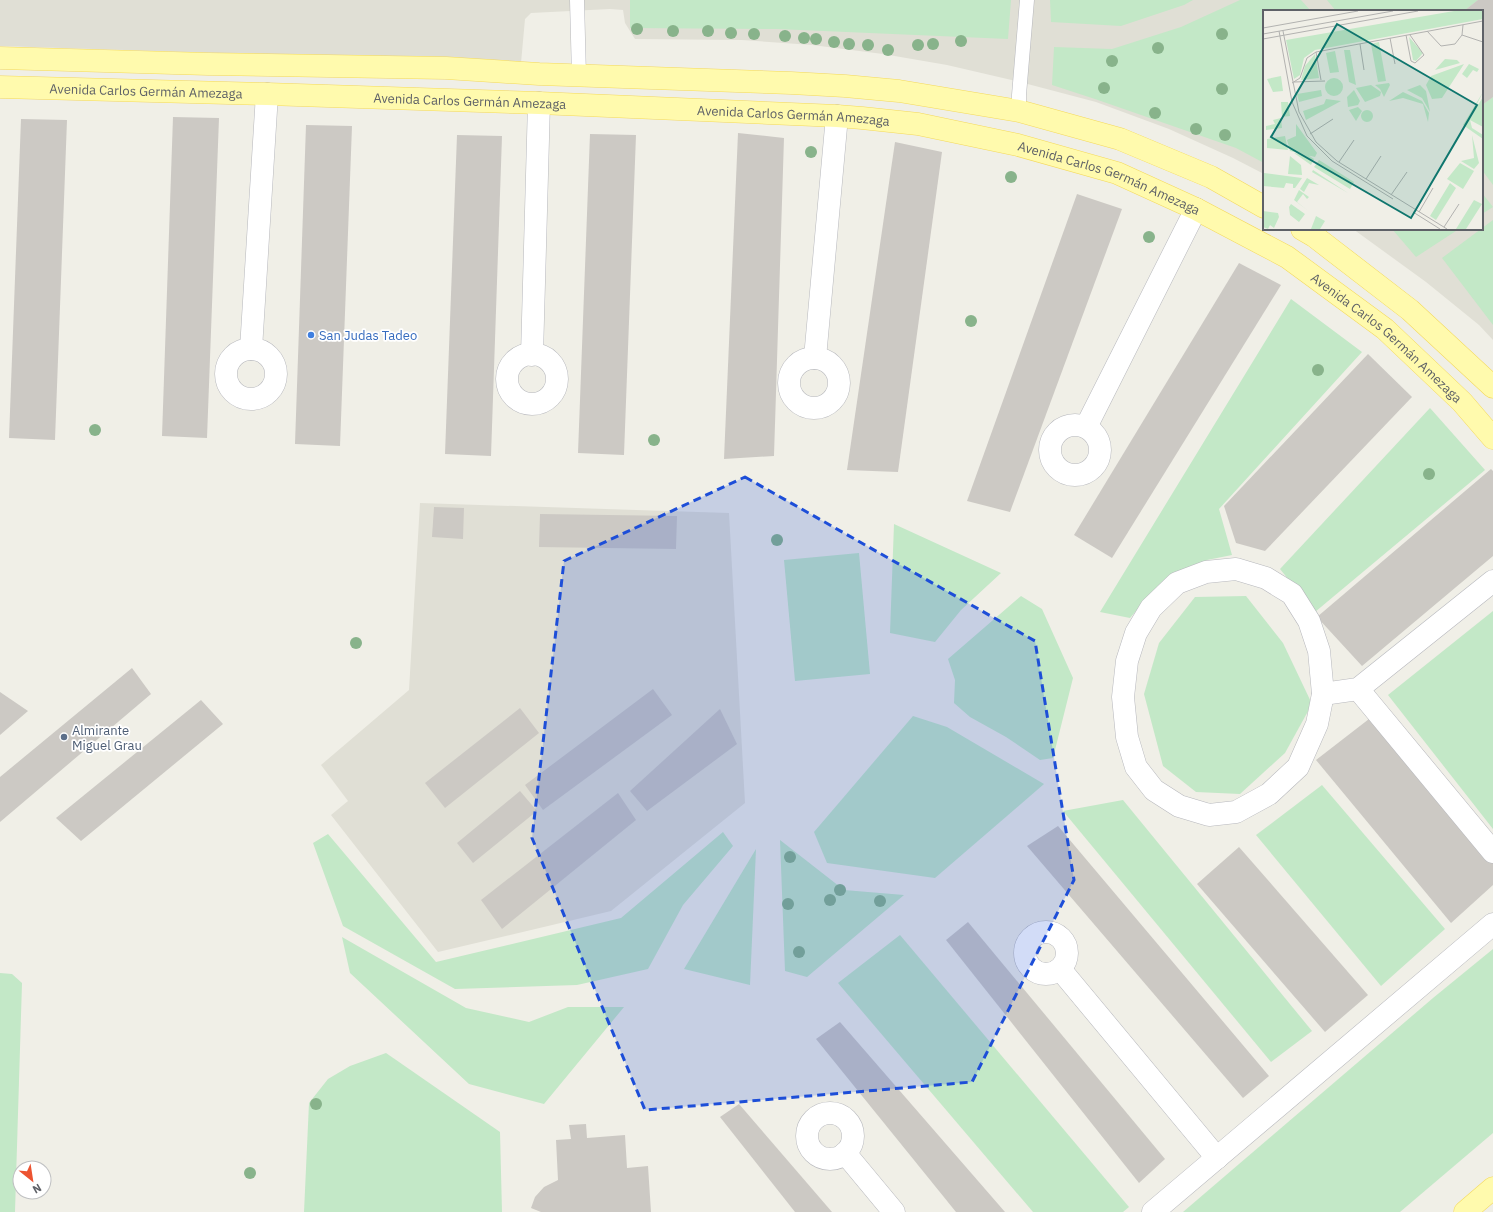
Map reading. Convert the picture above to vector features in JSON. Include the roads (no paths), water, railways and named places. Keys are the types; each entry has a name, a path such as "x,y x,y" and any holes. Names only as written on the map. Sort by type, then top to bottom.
{"main road":[{"path":"0,58 208,64 413,66 579,76 720,80 845,86 931,95 1019,111 1120,139 1211,177 1263,206"},
{"path":"539,74 539,103"},
{"name":"Avenida Carlos Germán Amezaga","path":"0,87 539,103 837,116 918,124 1004,142 1117,173 1196,209 1287,257 1385,329 1462,402 1493,438"},
{"path":"1304,230 1314,236 1410,310 1493,387"},
{"path":"1465,1212 1493,1188"}],"street":[{"path":"252,349 267,94"},
{"path":"532,355 539,103"},
{"path":"815,358 837,116"},
{"path":"1086,428 1196,209"},
{"path":"1236,570 1266,578 1292,594 1309,621 1319,651 1323,694 1317,724 1298,767 1269,794 1236,812 1209,815 1179,806 1154,790 1136,766 1127,737 1123,697 1127,661 1136,633 1150,608 1177,583 1206,572 1236,570"},
{"path":"1323,694 1358,689 1493,581"},
{"path":"1358,689 1493,852"},
{"path":"1153,1212 1493,924"},
{"path":"1060,969 1217,1158"},
{"path":"845,1154 894,1212"}],"lane":[{"path":"577,0 579,76"},
{"path":"1019,111 1027,0"}],"place":[{"name":"San Judas Tadeo","path":"311,335"},
{"name":"Almirante Miguel Grau","path":"64,737"}]}
